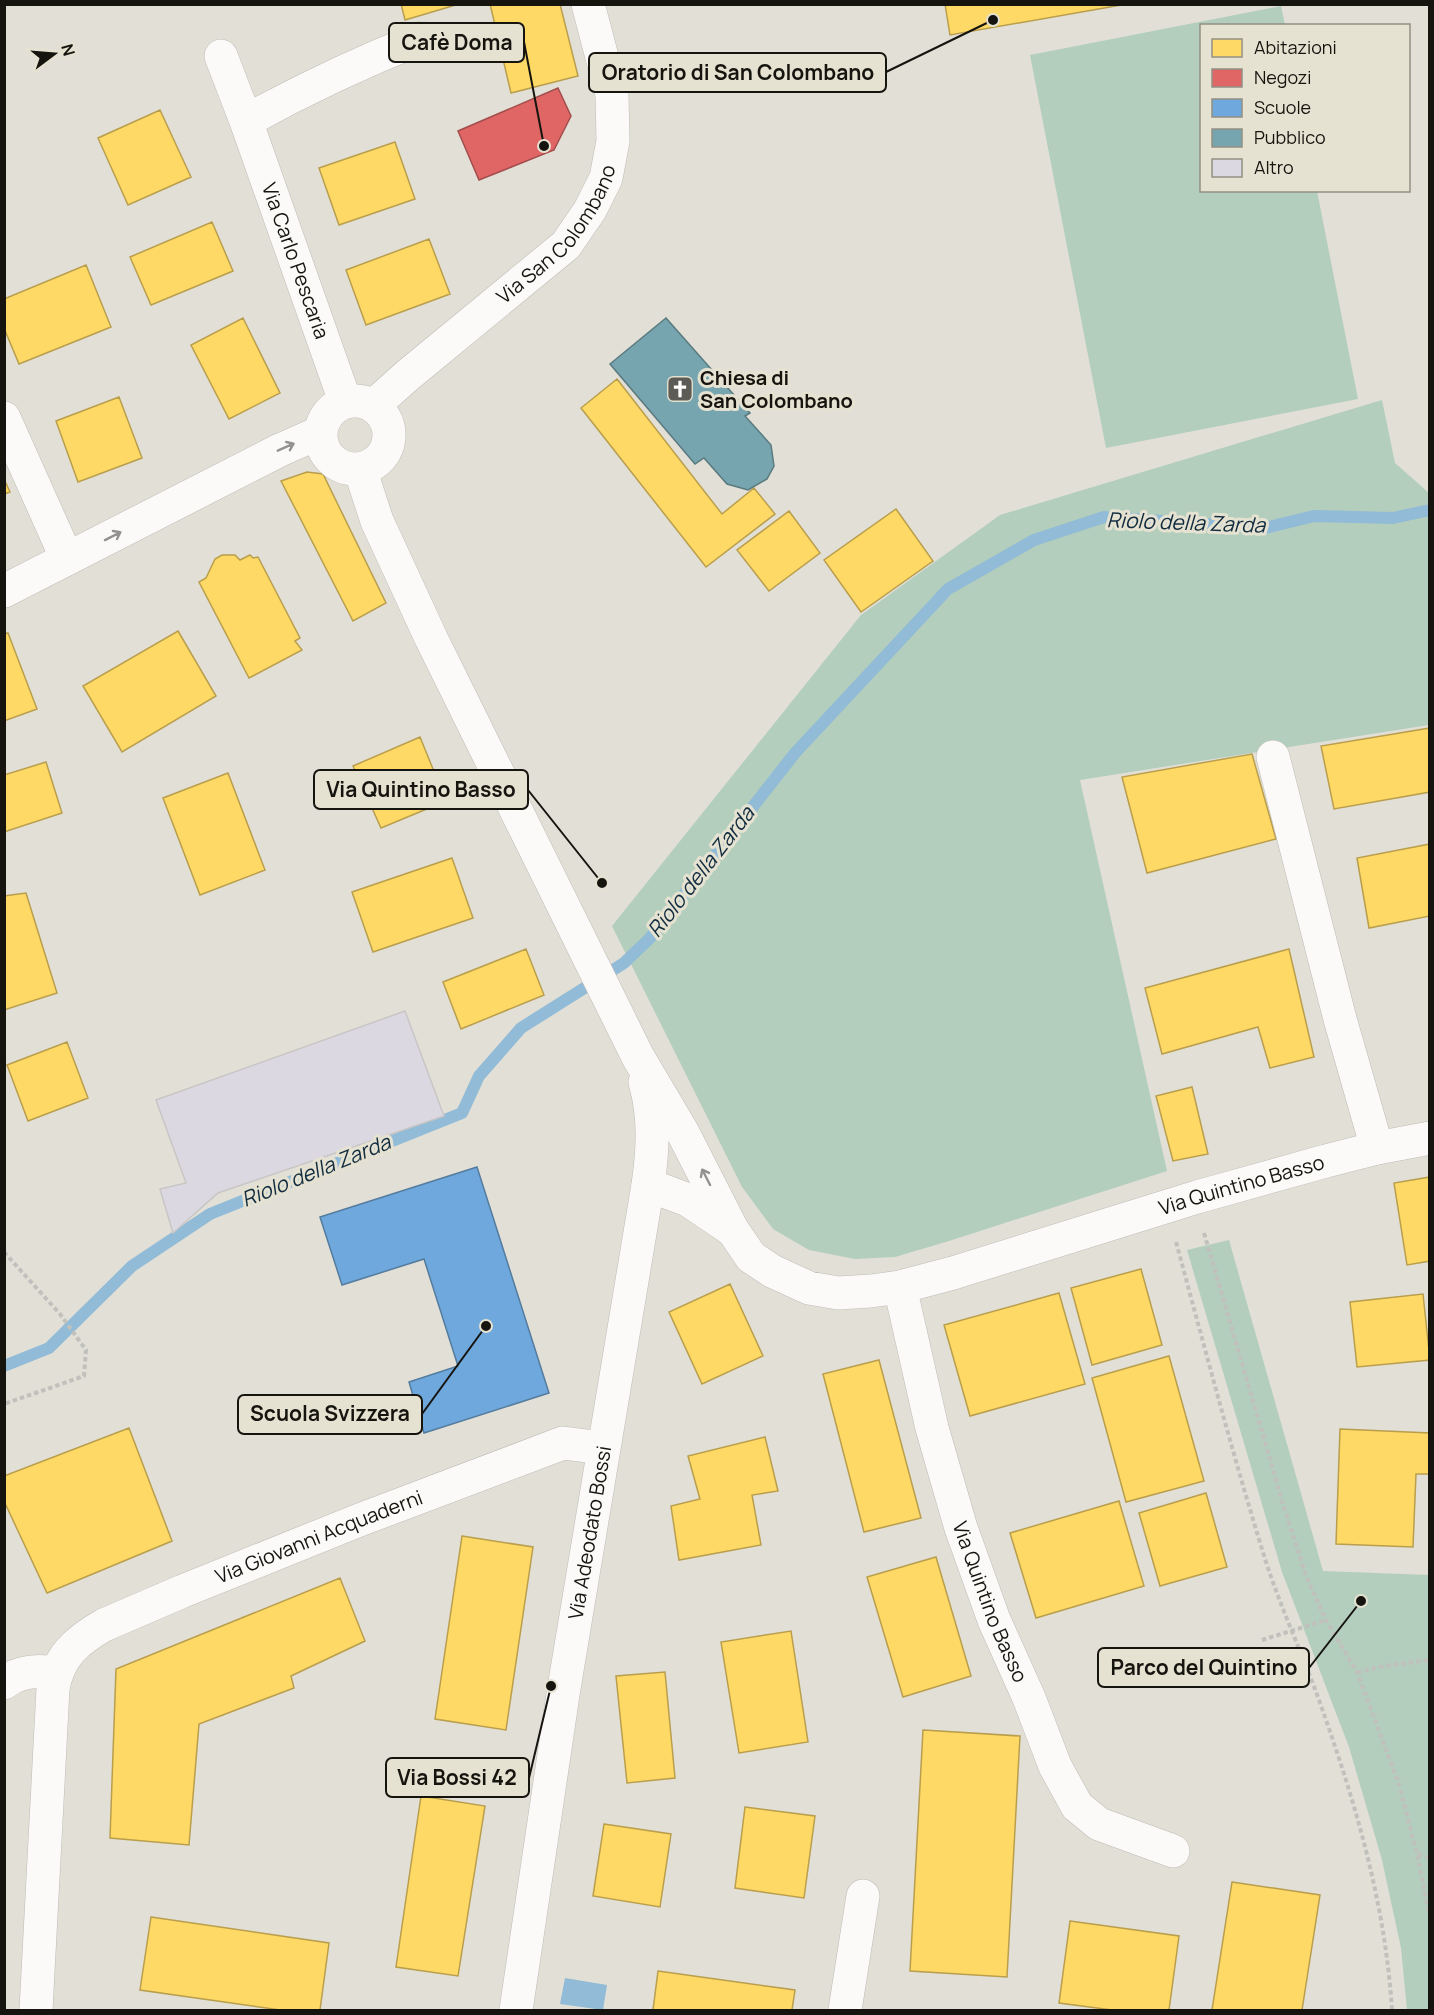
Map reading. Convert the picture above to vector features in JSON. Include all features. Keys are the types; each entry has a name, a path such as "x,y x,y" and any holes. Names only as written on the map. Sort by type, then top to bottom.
{"street":[{"name":"Via San Colombano","path":"360,404 380,400 566,245 590,210 606,178 613,141 612,95 588,4"},
{"path":"246,121 363,61 422,38"},
{"name":"Via Carlo Pescaria","path":"221,56 360,404"},
{"path":"360,404 388,423 389,443 379,461 360,469 341,466 326,453 320,435 327,414 360,404"},
{"path":"4,417 67,559"},
{"path":"4,591 280,450 314,435 320,435"},
{"name":"Via Quintino Basso","path":"360,469 377,521 431,638 639,1057 683,1133 732,1229 751,1257 772,1271 808,1288 838,1293 900,1287 953,1273 1166,1206 1377,1148 1430,1138"},
{"path":"1273,757 1340,1020 1377,1148"},
{"name":"Via Adeodato Bossi","path":"516,2010 564,1688 648,1185 653,1146 651,1102 639,1057"},
{"path":"648,1185 688,1200 732,1229"},
{"name":"Via Quintino Basso","path":"900,1287 932,1428 961,1528 994,1620 1056,1766 1077,1806 1099,1824 1173,1851"},
{"name":"Via Giovanni Acquaderni","path":"36,2010 52,1701 56,1672 73,1647 92,1632 183,1591 362,1519 563,1443 603,1448"},
{"path":"4,1683 10,1678 30,1672 42,1670 56,1672"},
{"path":"845,2010 863,1896"}],"path":[{"path":"1166,1206 1266,1563 1338,1755 1360,1825 1376,1887 1387,1945 1392,2010"},
{"path":"1206,1245 1282,1504 1306,1576 1326,1620 1357,1672 1399,1784 1418,1854 1430,1918"},
{"path":"4,1252 60,1314 86,1350 84,1376 4,1404"},
{"path":"1262,1640 1326,1620"},
{"path":"1357,1672 1430,1660"},
{"path":"1418,1854 1430,1858"}],"green space":[{"path":"1281,6 1285,24 1200,24 1200,192 1317,192 1358,399 1106,448 1030,55"},
{"path":"1382,400 1395,463 1429,493 1429,725 1080,780 1167,1171 895,1257 855,1259 809,1250 773,1229 742,1187 612,926 861,615 1000,515"},
{"path":"1229,1240 1323,1571 1429,1575 1429,2010 1407,2010 1401,1948 1382,1860 1349,1747 1282,1572 1187,1250"}],"water":[{"path":"565,1978 607,1985 603,2010 560,2004"}],"building: Abitazioni":[{"path":"401,4 459,4 405,20"},
{"path":"490,4 560,4 578,76 511,93"},
{"path":"945,4 1127,4 950,35"},
{"path":"160,110 191,177 128,205 98,138"},
{"path":"395,142 415,199 339,225 319,168"},
{"path":"212,222 233,271 151,305 130,257"},
{"path":"429,239 450,294 366,325 346,270"},
{"path":"86,265 111,327 19,364 4,328 4,299"},
{"path":"243,318 280,393 229,419 191,345"},
{"path":"617,379 722,514 754,488 775,514 706,567 581,408"},
{"path":"119,397 142,458 78,482 56,421"},
{"path":"307,472 323,474 386,603 353,621 281,481"},
{"path":"4,479 10,492 4,494"},
{"path":"896,509 933,561 861,612 824,560"},
{"path":"789,511 820,553 769,591 737,550"},
{"path":"222,555 235,555 240,560 250,555 253,558 258,557 300,638 295,641 302,650 249,678 199,582 206,578 215,559"},
{"path":"178,631 216,696 122,752 83,686"},
{"path":"8,633 37,709 4,721 4,634"},
{"path":"1430,728 1430,792 1334,809 1321,746"},
{"path":"420,737 446,801 381,828 353,766"},
{"path":"1252,754 1276,839 1147,873 1122,777"},
{"path":"46,762 62,813 4,832 4,775"},
{"path":"228,773 265,870 200,895 163,798"},
{"path":"1430,844 1430,916 1369,928 1357,858"},
{"path":"452,858 473,918 373,952 352,892"},
{"path":"26,893 57,993 4,1010 4,896"},
{"path":"526,949 544,995 461,1029 443,982"},
{"path":"1289,949 1314,1057 1270,1068 1258,1027 1162,1054 1145,988"},
{"path":"67,1042 88,1098 28,1121 7,1065"},
{"path":"1192,1087 1208,1154 1173,1161 1156,1096"},
{"path":"1430,1177 1430,1261 1407,1265 1394,1183"},
{"path":"1141,1269 1162,1345 1092,1365 1071,1288"},
{"path":"730,1284 763,1356 702,1384 669,1312"},
{"path":"1059,1293 1085,1384 970,1416 944,1325"},
{"path":"1423,1294 1430,1360 1357,1367 1350,1302"},
{"path":"1169,1356 1204,1481 1126,1502 1092,1378"},
{"path":"879,1360 921,1518 864,1532 823,1374"},
{"path":"129,1428 172,1541 47,1593 4,1501 4,1476"},
{"path":"1340,1429 1430,1433 1430,1474 1416,1474 1413,1547 1336,1544"},
{"path":"765,1437 778,1491 752,1495 761,1545 679,1560 671,1506 700,1499 688,1456"},
{"path":"1206,1493 1227,1567 1160,1586 1139,1513"},
{"path":"1119,1501 1144,1586 1036,1618 1010,1533"},
{"path":"462,1536 533,1547 506,1730 435,1719"},
{"path":"936,1557 971,1676 903,1697 867,1577"},
{"path":"340,1578 365,1641 291,1676 294,1688 199,1724 189,1845 110,1838 116,1669"},
{"path":"791,1631 808,1742 739,1753 721,1642"},
{"path":"665,1672 675,1778 627,1783 616,1676"},
{"path":"923,1730 1020,1736 1007,1977 910,1971"},
{"path":"421,1796 485,1806 458,1976 396,1967"},
{"path":"745,1807 815,1816 804,1898 735,1888"},
{"path":"604,1824 671,1834 660,1907 593,1896"},
{"path":"1232,1882 1320,1895 1302,2010 1212,2010"},
{"path":"151,1917 329,1943 320,2010 280,2010 140,1990"},
{"path":"1070,1921 1179,1936 1169,2010 1112,2010 1059,2003"},
{"path":"658,1971 795,1990 792,2010 653,2010"}],"building: Negozi":[{"path":"558,88 571,116 554,150 479,180 458,131"}],"building: Scuole":[{"path":"477,1167 549,1393 424,1433 409,1382 458,1366 424,1259 342,1285 320,1217"}],"building: Pubblico":[{"name":"Chiesa di San Colombano","path":"666,318 750,413 745,416 771,445 774,466 767,479 748,490 727,484 704,458 695,464 610,364"}],"building: Altro":[{"path":"405,1011 444,1116 218,1193 173,1233 160,1189 186,1183 156,1100"}],"waterway":[{"name":"Riolo della Zarda","path":"4,1366 49,1348 132,1266 210,1214 462,1113 479,1076 521,1028 624,963 650,938 795,753 948,589 1034,540 1104,517 1265,528 1314,516 1393,518 1430,510"}],"place":[{"name":"Oratorio di San Colombano","path":"993,20"},
{"name":"Cafè Doma","path":"544,146"},
{"name":"Chiesa di San Colombano","path":"680,389"},
{"name":"Via Quintino Basso","path":"602,883"},
{"name":"Scuola Svizzera","path":"486,1326"},
{"name":"Parco del Quintino","path":"1361,1601"},
{"name":"Via Bossi 42","path":"551,1686"}]}
